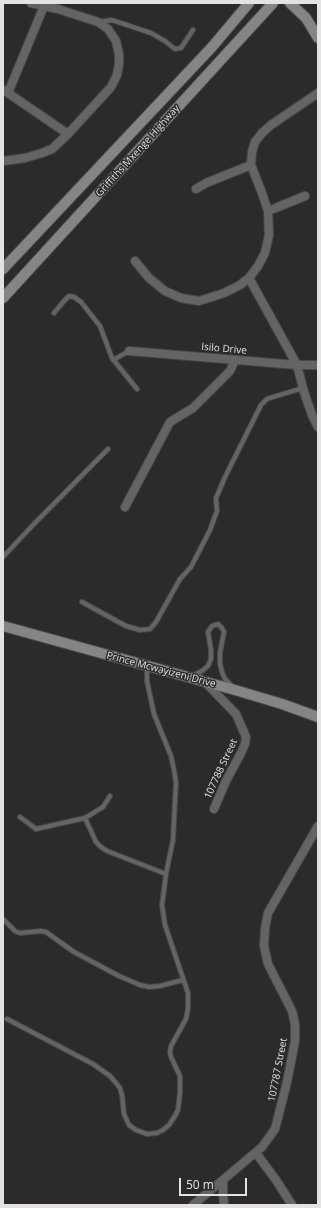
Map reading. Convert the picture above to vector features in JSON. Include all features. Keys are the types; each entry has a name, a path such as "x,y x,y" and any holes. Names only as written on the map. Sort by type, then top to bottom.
{"street":[{"path":"3,161 26,158 52,148 68,134 111,87 117,75 119,64 119,54 116,41 108,29 98,22 58,9 31,3"},
{"name":"Griffiths Mxenge Highway","path":"3,269 212,47 249,3"},
{"name":"Griffiths Mxenge Highway","path":"3,298 273,3"},
{"path":"290,3 306,18 318,38"},
{"path":"44,6 6,92 68,134"},
{"path":"135,261 149,278 164,291 181,298 199,301 224,293 240,285 249,278 265,253 269,235 268,211 251,165 252,152 255,142 271,125 318,93"},
{"path":"196,189 206,182 251,165"},
{"path":"268,211 305,196"},
{"path":"249,278 297,365 312,415 318,427"},
{"name":"Isilo Drive","path":"129,351 297,365 318,365"},
{"path":"125,507 170,422 193,408 230,371 235,360"},
{"name":"Prince Mcwayizeni Drive","path":"3,626 235,690 282,704 318,717"},
{"name":"107788 Street","path":"204,682 236,714 246,737 241,754 226,781 214,809"},
{"name":"107787 Street","path":"193,1205 256,1153 269,1139 275,1129 287,1082 295,1041 295,1024 292,1011 268,964 265,953 265,928 268,914 318,826"},
{"path":"256,1153 292,1205"},
{"path":"223,1180 224,1205"}],"lane":[{"path":"98,22 112,20 144,31 165,41 175,49 181,48 193,30"},
{"path":"54,314 69,296 74,297 81,302 100,326 107,348 113,360 137,388"},
{"path":"113,360 129,351"},
{"path":"82,602 126,626 140,630 150,628 156,622 180,579 191,567 210,530 217,511 216,498 261,405 273,397 303,388"},
{"path":"3,557 108,449"},
{"path":"189,677 202,671 208,666 211,659 208,632 212,626 218,624 224,632 220,653 222,672 225,679 235,690"},
{"path":"7,1020 93,1064 110,1076 120,1088 124,1114 129,1125 136,1130 147,1134 157,1133 169,1125 178,1110 180,1076 170,1052 186,1019 188,1009 188,993 163,916 162,906 172,840 175,776 171,756 154,714 147,681 147,666"},
{"path":"20,817 36,828 85,818 103,807 110,796"},
{"path":"85,818 96,842 101,847 107,851 166,874"},
{"path":"3,919 15,931 20,933 46,932 74,952 119,976 140,985 149,987 160,986 183,980"}]}
